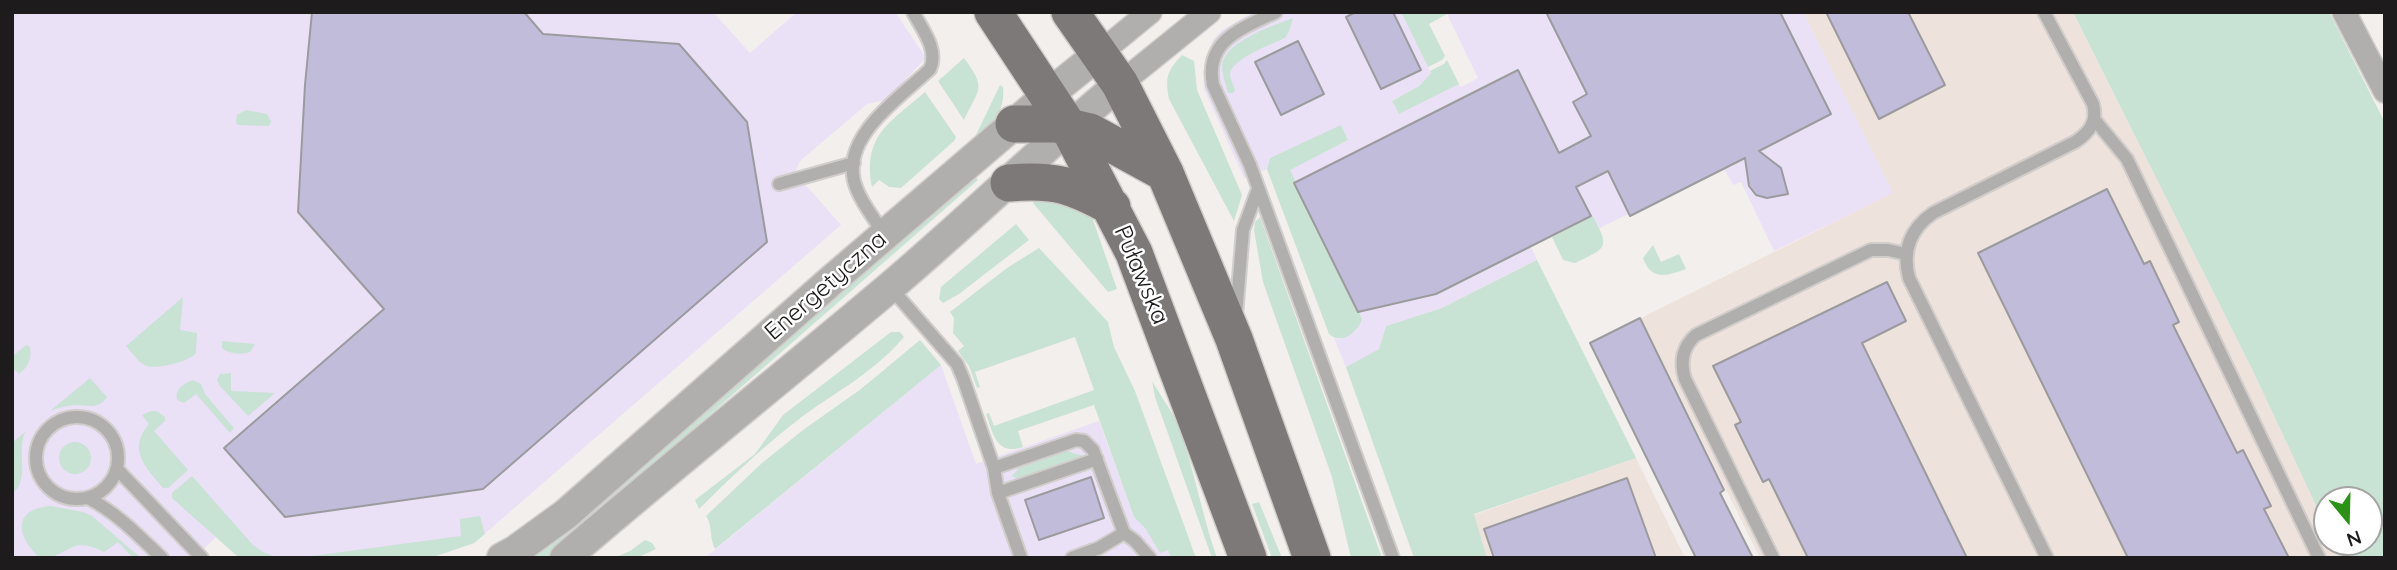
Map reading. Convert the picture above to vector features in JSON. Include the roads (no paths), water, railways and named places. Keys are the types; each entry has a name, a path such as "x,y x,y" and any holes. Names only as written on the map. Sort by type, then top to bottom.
{"main road":[{"name":"Puławska","path":"993,12 1068,126 1112,207 1152,296 1248,558"},
{"path":"1070,12 1120,83 1165,173 1234,339 1312,558"},
{"path":"1014,124 1056,124 1090,132 1165,173"},
{"path":"1009,183 1045,181 1061,184 1112,207"}],"street":[{"name":"Energetyczna","path":"502,558 566,514 1048,94 1150,12"},
{"name":"Energetyczna","path":"565,558 890,287 1009,183 1068,126 1209,12"},
{"path":"2344,12 2385,91"}],"lane":[{"path":"885,236 854,182 854,163 859,142 867,128 930,69 934,62 931,46 913,12"},
{"path":"1276,12 1242,28 1223,42 1217,51 1211,72 1219,98 1245,153 1393,558"},
{"path":"2044,12 2093,104 2094,120 2090,131 2075,142 1924,219 1907,244 1906,254 1909,278 2047,558"},
{"path":"2094,120 2127,159 2319,558"},
{"path":"779,184 854,163"},
{"path":"1234,339 1243,230 1258,189"},
{"path":"1773,558 1685,379 1681,360 1696,335 1871,250 1906,254"},
{"path":"890,287 957,364 994,468 998,493 1021,558"},
{"path":"88,498 111,482 117,469 118,458 112,437 95,421 71,417 49,428 37,450 39,474 46,485 65,497 88,498 106,507 162,558"},
{"path":"994,468 1076,440 1084,441 1097,459 1124,534 1135,541 1150,558"},
{"path":"998,493 1097,459"},
{"path":"117,469 202,558"},
{"path":"1072,558 1099,548 1124,534"}]}
